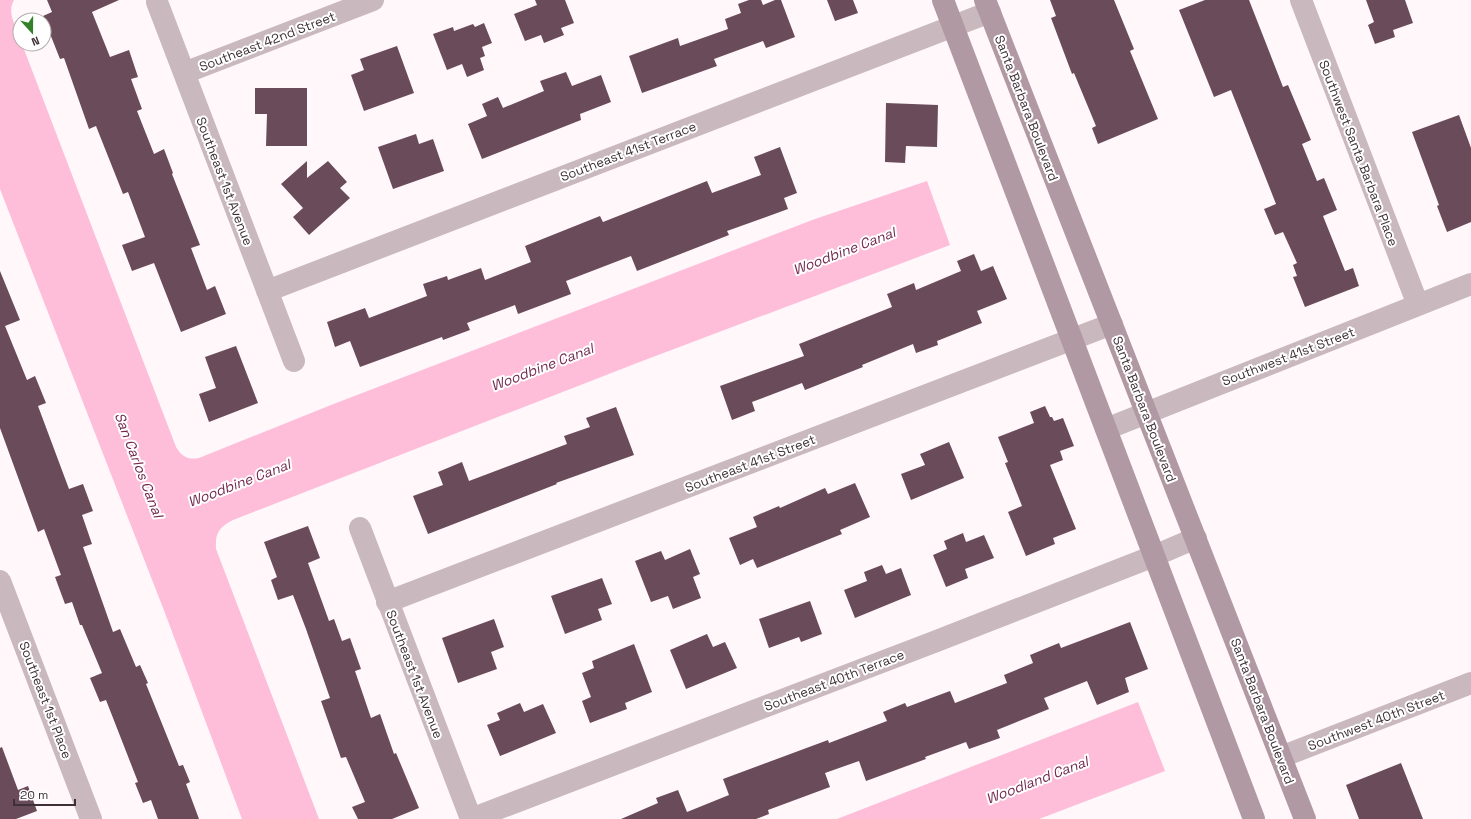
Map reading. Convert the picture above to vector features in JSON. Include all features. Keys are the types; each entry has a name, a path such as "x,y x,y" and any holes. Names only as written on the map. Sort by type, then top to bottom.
{"main road":[{"path":"943,0 1254,819"},
{"name":"Santa Barbara Boulevard","path":"987,6 1305,819"}],"street":[{"name":"Southeast 42nd Street","path":"184,73 373,0"},
{"name":"Southwest Santa Barbara Place","path":"1301,0 1418,305"},
{"name":"Southeast 1st Avenue","path":"157,2 294,361"},
{"name":"Southeast 41st Terrace","path":"268,291 953,27 987,6"},
{"name":"Southwest 41st Street","path":"1106,428 1471,284"},
{"name":"Southeast 41st Street","path":"387,602 1112,324"},
{"name":"Southeast 1st Avenue","path":"360,528 471,819"},
{"name":"Southeast 40th Terrace","path":"471,819 934,642 1154,556 1196,538"},
{"name":"Southeast 1st Place","path":"0,581 91,819"},
{"name":"Southwest 40th Street","path":"1281,757 1471,683"}],"water":[{"path":"0,0 14,0 11,11 12,52 25,52 176,447 183,455 192,459 199,458 331,405 815,219 927,181 950,245 637,363 233,520 224,525 217,535 216,549 319,819 242,819 165,613 0,189"},
{"name":"Woodland Canal","path":"1138,702 1165,771 1039,819 837,819"}],"building":[{"path":"47,0 119,0 92,12 110,57 129,50 138,77 131,79 142,109 137,111 154,154 164,149 173,173 172,174 200,245 191,248 207,290 215,286 226,314 181,332 154,263 132,271 122,245 145,237 128,192 123,194 96,126 89,129 64,58 60,59 52,39 52,12"},
{"path":"535,0 565,0 574,23 561,28 564,35 544,43 541,35 525,41 514,14 537,5"},
{"path":"749,0 761,0 763,5 775,0 781,0 795,37 766,48 763,41 714,59 717,66 642,93 629,56 678,38 680,46 728,29 725,19 741,13 738,4"},
{"path":"827,0 853,0 858,13 835,21"},
{"path":"1050,0 1114,0 1134,49 1130,51 1158,119 1098,144 1092,128 1096,126 1074,73 1072,74 1051,18 1056,16"},
{"path":"1205,0 1249,0 1283,87 1288,85 1311,140 1302,144 1317,181 1324,178 1337,210 1323,216 1345,271 1353,268 1359,286 1305,307 1293,277 1297,276 1293,265 1297,263 1283,232 1275,235 1264,209 1276,204 1231,90 1214,97 1179,10"},
{"path":"1366,0 1405,0 1413,23 1393,30 1395,37 1375,44 1368,25 1374,22"},
{"path":"484,23 492,43 482,47 485,56 480,58 484,70 467,77 462,64 447,70 433,34 453,27 454,31 473,24 475,27"},
{"path":"397,46 414,93 364,111 351,75 364,70 360,59"},
{"path":"566,72 572,86 601,75 611,102 580,114 581,120 482,159 468,124 487,116 482,104 498,97 503,108 544,91 540,81"},
{"path":"255,88 307,88 307,146 266,146 267,114 255,114"},
{"path":"886,103 938,105 937,147 906,146 905,163 885,162"},
{"path":"1459,115 1471,148 1471,222 1447,232 1437,206 1439,205 1412,132"},
{"path":"416,134 419,144 433,139 444,171 393,189 378,147"},
{"path":"780,147 797,193 784,198 788,209 727,231 729,235 637,271 631,256 566,281 571,294 518,314 515,305 467,323 470,330 443,340 442,337 360,367 350,341 335,347 327,322 365,308 369,318 427,296 423,284 447,276 448,280 481,268 485,280 531,262 525,246 600,216 603,222 707,181 712,193 761,175 754,157"},
{"path":"307,161 307,178 328,161 347,182 340,188 350,198 309,235 293,217 303,208 281,184"},
{"path":"974,254 981,271 993,266 1007,299 977,311 982,323 937,341 938,345 916,353 913,344 862,365 863,367 805,390 802,383 752,402 755,411 732,420 720,386 804,356 799,344 892,307 887,294 914,283 916,290 961,271 957,261"},
{"path":"0,271 20,320 5,326 27,380 35,376 46,403 38,406 69,489 83,484 93,511 82,515 92,544 83,547 113,632 120,629 136,667 140,665 148,683 146,684 179,766 183,765 190,782 186,784 199,819 158,819 151,800 143,803 135,783 138,782 106,700 100,702 90,678 102,673 82,625 80,625 72,602 65,604 55,577 61,575 44,529 38,532 0,428"},
{"path":"236,346 258,403 209,422 199,394 216,388 205,357"},
{"path":"1045,406 1050,417 1052,417 1054,421 1063,418 1074,446 1060,451 1063,460 1050,465 1076,529 1053,538 1055,544 1026,556 1008,512 1022,506 1005,463 1008,462 998,437 1034,423 1030,412"},
{"path":"616,407 634,455 556,483 557,484 428,534 413,496 443,485 438,472 462,462 469,481 567,444 564,436 590,427 586,418"},
{"path":"949,442 964,478 911,500 901,474 925,465 920,454"},
{"path":"855,483 870,517 840,530 842,534 757,568 753,559 740,565 729,538 757,527 753,517 779,506 780,508 825,488 828,494"},
{"path":"308,526 320,558 308,563 329,621 334,619 342,641 350,638 361,669 355,671 371,718 380,714 394,754 396,753 419,808 392,819 358,819 352,807 365,802 346,757 341,758 321,701 330,698 306,629 293,595 278,600 271,580 277,577 264,542"},
{"path":"963,533 966,542 984,535 994,558 965,569 968,578 946,587 933,555 947,549 944,541"},
{"path":"690,549 700,574 693,577 701,598 673,609 668,596 651,602 635,561 661,551 665,560"},
{"path":"882,565 886,574 901,568 911,595 855,618 844,590 867,581 864,572"},
{"path":"602,578 612,604 598,609 602,620 565,634 551,596"},
{"path":"810,601 822,634 801,642 799,637 769,648 759,619"},
{"path":"494,619 504,647 491,652 497,669 458,683 442,638"},
{"path":"1130,622 1148,669 1125,678 1129,692 1097,705 1087,681 1044,698 1049,709 997,730 1000,738 969,749 966,742 925,757 926,759 866,781 859,761 825,773 830,787 768,810 769,814 756,819 621,819 658,803 656,798 678,790 687,812 729,795 723,779 828,740 829,743 887,721 883,712 905,703 907,707 950,691 955,703 1007,683 1004,675 1033,663 1030,655 1059,643 1061,648"},
{"path":"707,634 713,647 725,642 737,668 686,689 670,650"},
{"path":"634,644 652,692 625,703 627,709 590,723 582,701 591,697 582,673 594,668 592,661"},
{"path":"520,703 524,712 543,704 556,733 500,756 487,725 500,720 497,713"},
{"path":"2,747 18,790 28,786 37,811 16,819 0,819 0,748"},
{"path":"1401,763 1423,819 1359,819 1346,785"}],"water label":[{"name":"Woodbine Canal","path":"844,251"},
{"name":"Woodbine Canal","path":"542,367"},
{"name":"San Carlos Canal","path":"139,465"},
{"name":"Woodbine Canal","path":"239,483"}]}
